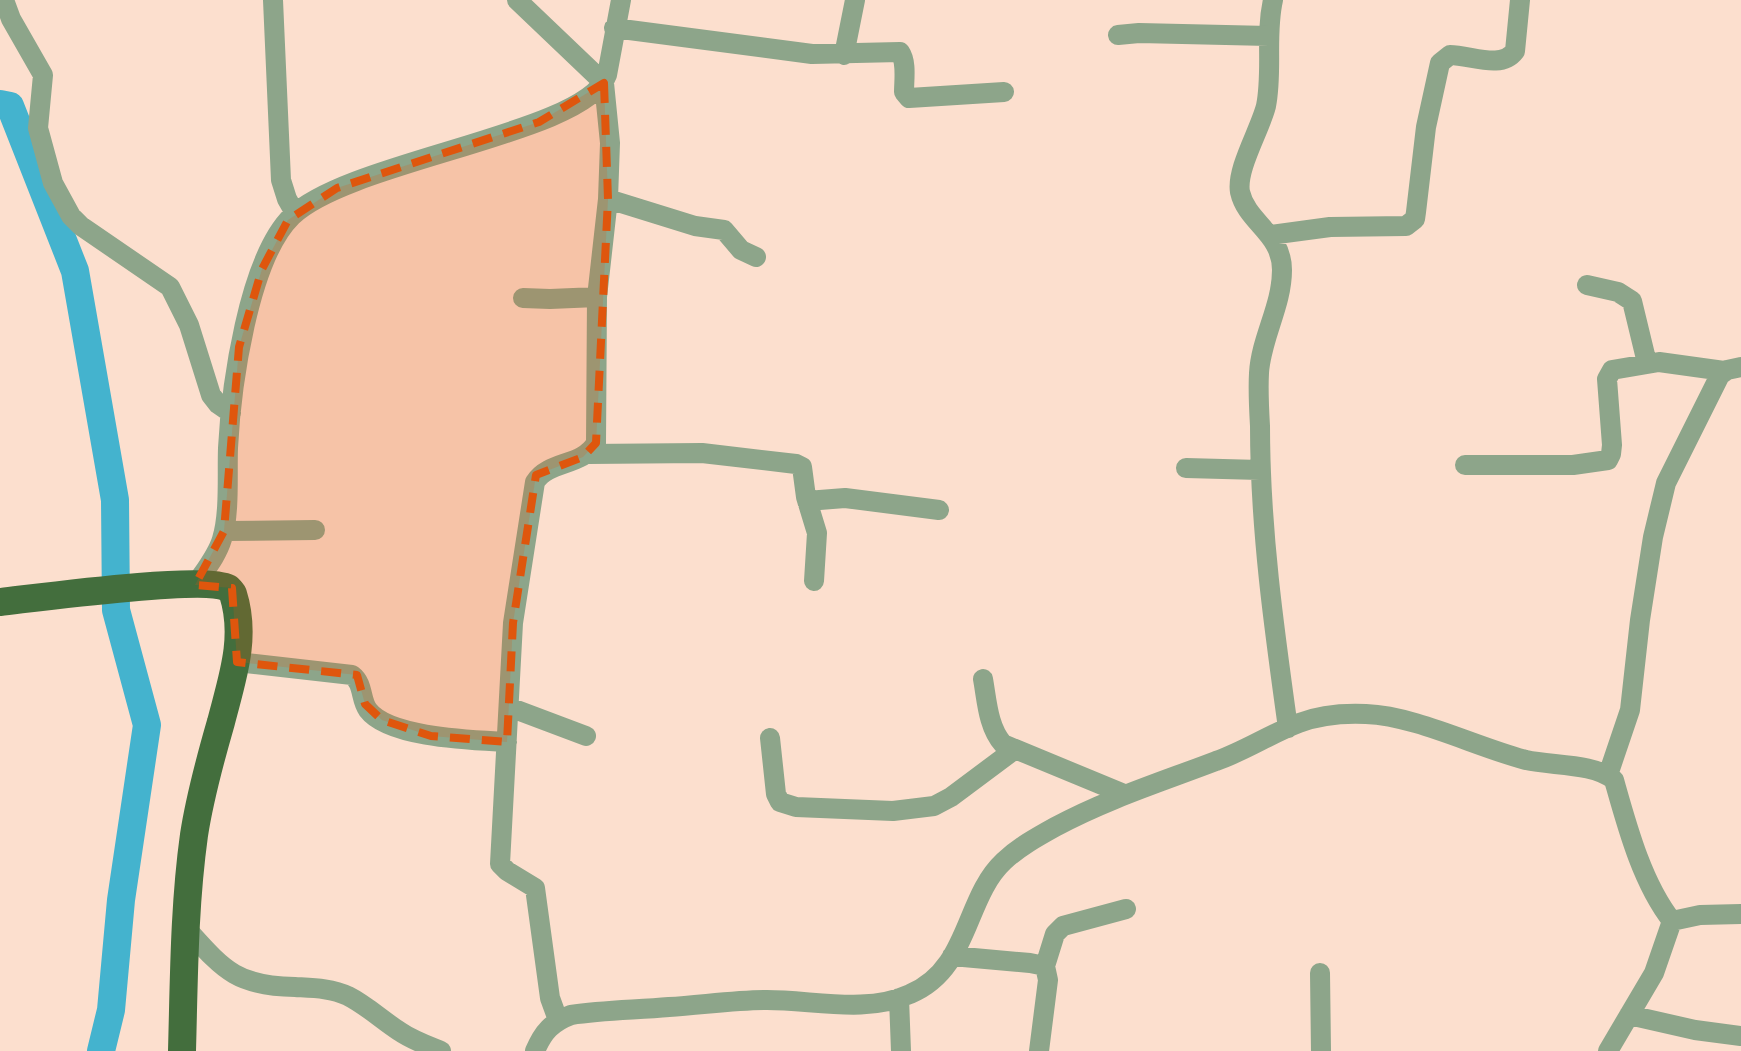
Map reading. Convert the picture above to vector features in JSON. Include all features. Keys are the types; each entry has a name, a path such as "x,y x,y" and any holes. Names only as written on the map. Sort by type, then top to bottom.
{"main road":[{"path":"0,602 195,585 224,587 234,594 240,625 237,662 199,805 185,927 182,1051"}],"street":[{"path":"4,0 43,76 38,128 60,198 81,226 170,287 189,325 210,395 231,413"},
{"path":"273,0 280,180 294,214"},
{"path":"517,0 604,83"},
{"path":"588,454 594,448 596,436 597,297 608,199 610,142 604,83 620,0"},
{"path":"844,55 856,0"},
{"path":"1272,0 1267,102 1239,187 1244,202 1279,249 1282,275 1259,370 1260,470 1270,598 1288,728"},
{"path":"1270,235 1330,227 1411,224 1440,62 1450,55 1489,60 1511,57 1515,51 1520,0"},
{"path":"614,28 812,54 900,52 904,92 910,98 1004,92"},
{"path":"1118,35 1269,36"},
{"path":"195,585 214,556 224,531 234,373 254,296 274,242 294,214 337,188 539,122 590,97 604,83"},
{"path":"608,199 696,226 724,230 742,250 756,256"},
{"path":"1587,285 1627,295 1632,301 1648,362"},
{"path":"523,298 597,297"},
{"path":"1465,465 1573,466 1608,460 1612,445 1608,375 1614,368 1648,362 1707,370 1733,369"},
{"path":"1608,775 1630,710 1651,554 1666,483 1694,426 1733,369"},
{"path":"558,1020 550,998 535,888 500,864 513,622 535,482 544,472 588,454 702,453 796,464 804,470 806,501 817,532 814,581"},
{"path":"1186,468 1260,470"},
{"path":"806,501 845,498 939,510"},
{"path":"224,531 315,530"},
{"path":"237,662 352,674 359,680 368,710 382,720 431,736 506,742"},
{"path":"982,679 1002,744 1124,794"},
{"path":"509,707 586,736"},
{"path":"536,1051 546,1030 570,1014 767,1000 860,1004 916,992 952,956 966,934 988,880 1004,861 1032,840 1124,794 1219,760 1314,718 1340,714 1401,719 1528,760 1608,775 1614,780 1636,852 1672,921"},
{"path":"770,738 780,802 796,807 854,810 934,806 1014,750"},
{"path":"1039,1051 1048,980 1046,966 1055,934 1063,926 1126,910"},
{"path":"1672,921 1700,915 1741,914"},
{"path":"1608,1051 1654,973 1672,921"},
{"path":"185,927 218,964 237,976 257,984 336,991 356,1000 410,1038 441,1051"},
{"path":"952,956 1046,966"},
{"path":"1320,973 1320,1051"},
{"path":"899,998 901,1051"},
{"path":"1629,1015 1741,1036"}],"highlighted area":[{"path":"604,83 608,199 596,443 583,457 536,475 513,623 507,742 431,736 382,720 365,704 357,675 237,662 232,588 195,585 224,531 239,347 262,269 288,220 337,188 539,122"}],"waterway":[{"path":"0,104 10,106 75,271 115,500 116,610 147,725 121,900 111,1010 101,1051"}]}
